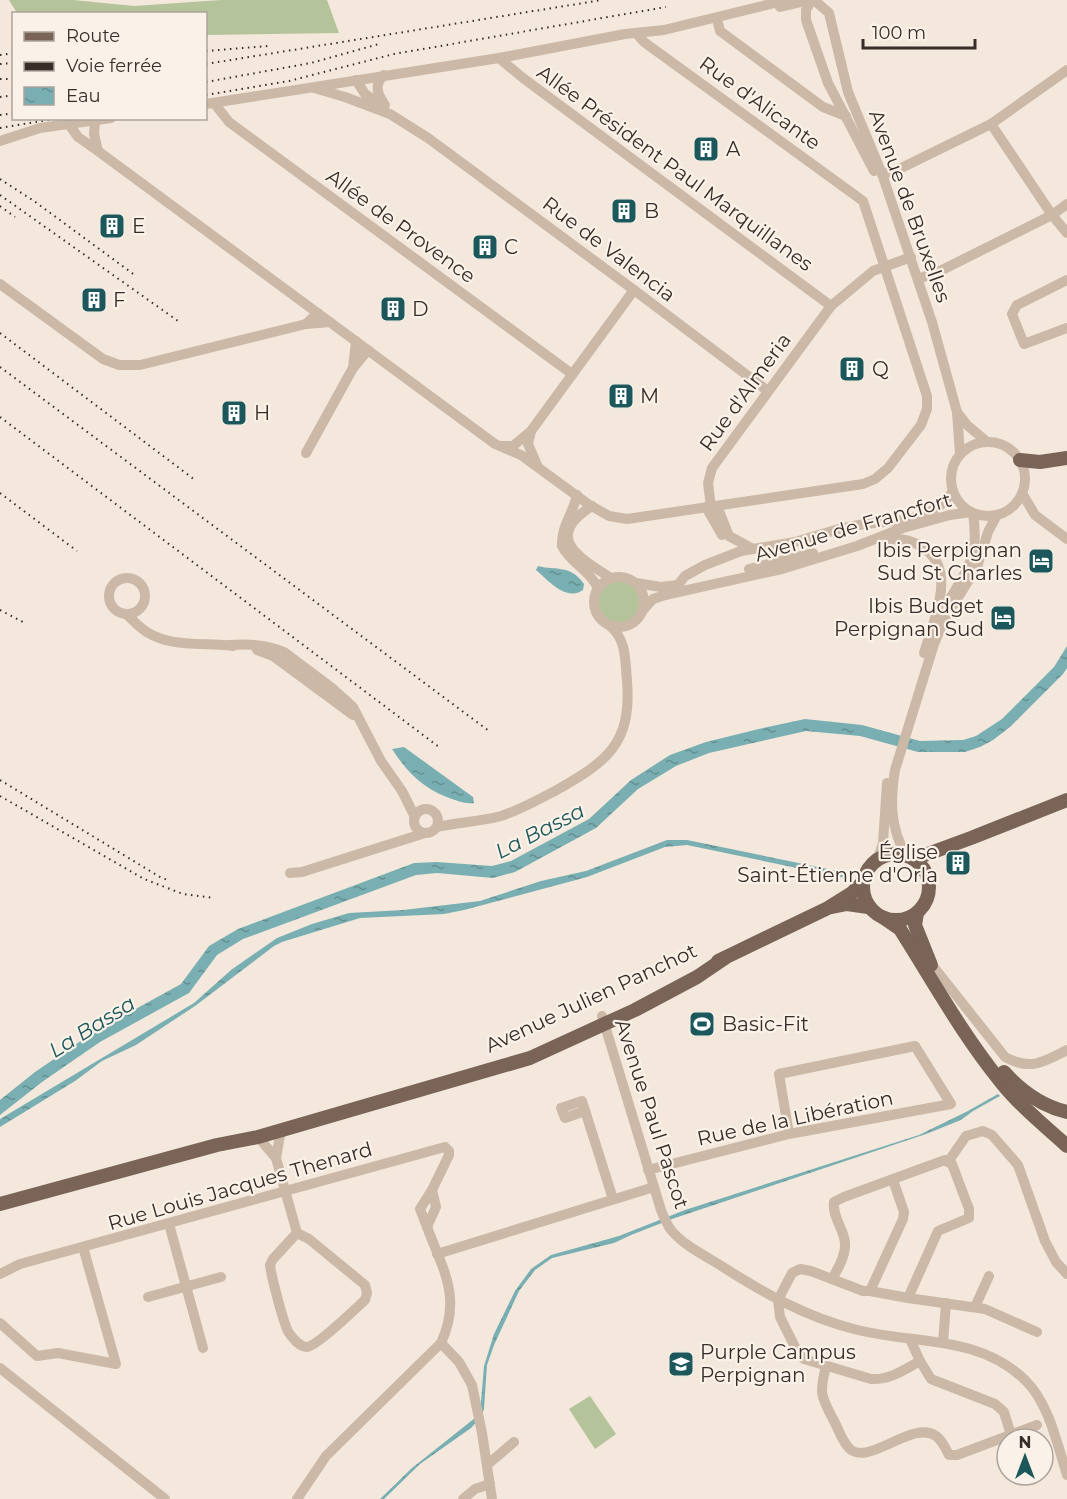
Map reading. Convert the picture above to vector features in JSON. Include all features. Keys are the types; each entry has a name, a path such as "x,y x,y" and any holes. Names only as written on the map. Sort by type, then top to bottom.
{"main road":[{"path":"1020,460 1040,462 1067,458"},
{"path":"910,857 922,866 927,874 928,896 924,905 907,919 895,921 875,914 868,907 863,895 863,882 868,868 878,859 892,854 910,857 971,838 1067,800"},
{"path":"927,874 939,856 971,838"},
{"name":"Avenue Julien Panchot","path":"217,1145 258,1137 473,1074 603,1020 828,908 852,893 863,882"},
{"name":"Avenue Julien Panchot","path":"828,908 847,904 868,907"},
{"path":"917,913 915,925 929,961 968,1026 1007,1075 1024,1092 1049,1106 1067,1112"},
{"path":"884,918 900,929 963,1032 1002,1084 1067,1146"},
{"name":"Avenue Julien Panchot","path":"0,1204 217,1145 291,1122 326,1117"}],"street":[{"path":"499,58 521,58 626,40 762,0"},
{"path":"210,104 635,36 787,0"},
{"path":"635,36 668,36 812,0"},
{"path":"812,0 806,10 806,20 828,84 891,206"},
{"name":"Avenue de Bruxelles","path":"812,0 829,13 848,92 882,174 891,206 911,257 957,412 960,454"},
{"path":"718,23 720,31 823,107 846,116"},
{"name":"Rue d'Alicante","path":"635,36 863,201 885,265"},
{"name":"Allée Président Paul Marquillanes","path":"499,58 831,306"},
{"path":"882,174 893,172 992,124 1067,70"},
{"path":"384,75 379,80 377,89 388,111"},
{"path":"345,97 345,86 353,80"},
{"path":"353,80 372,100 388,111"},
{"path":"309,87 388,111"},
{"name":"Allée de Provence","path":"210,104 229,122 572,374"},
{"name":"Rue de Valencia","path":"388,111 770,387"},
{"path":"0,141 40,128 100,120"},
{"path":"95,121 94,134 98,151"},
{"path":"68,123 78,137 495,444 537,465 609,516 627,519 863,484 875,479 888,468 921,425 927,409 927,396 885,265"},
{"path":"992,124 1052,215 1067,233"},
{"path":"918,279 942,270 1052,215 1067,204"},
{"name":"Rue d'Almeria","path":"711,507 708,483 712,468 831,306 863,278 885,265 911,257"},
{"path":"1067,280 1017,305 1012,314 1024,344 1067,328"},
{"path":"0,284 102,359 119,364 140,365 306,324 330,322"},
{"path":"495,444 513,446 531,431 634,290"},
{"path":"306,324 318,313"},
{"path":"353,369 356,341"},
{"path":"306,453 353,369 368,350"},
{"name":"Avenue de Bruxelles","path":"957,412 966,425 986,441"},
{"path":"531,431 528,444 537,465"},
{"path":"986,441 1006,446 1020,460 1025,482 1022,493 1009,509 985,516 972,512 960,503 953,490 951,472 960,454 967,448 986,441"},
{"name":"Avenue de Francfort","path":"636,583 661,588 809,554 938,508 944,504 953,490"},
{"path":"1022,493 1035,515 1067,539"},
{"path":"577,495 574,508 562,531 562,546 574,561 592,575 598,588"},
{"path":"592,506 580,514 568,529 568,543 575,552 611,578"},
{"path":"711,507 727,542 746,549"},
{"path":"1009,509 1035,515"},
{"path":"924,653 942,612 972,560 976,542 972,512"},
{"name":"Avenue de Francfort","path":"644,609 653,599 676,592 802,563 857,546 903,528 950,515 972,512"},
{"path":"904,730 941,627 977,567 988,532 997,514"},
{"path":"678,585 685,576 705,565 746,549 795,543 839,529 864,524 905,520"},
{"path":"802,563 839,555 885,540 903,538 929,551 939,563 942,579 940,594 885,796 883,843 878,859"},
{"path":"610,626 625,627 632,624 644,609 643,595 636,583 624,577 611,578 598,588 594,597 595,609 600,620 617,632 624,646"},
{"path":"126,614 138,611 146,598 144,587 132,578 122,578 113,585 109,596 116,611 126,614 152,635 171,642 263,645 284,652 353,707 381,761 402,791 417,830 425,833"},
{"path":"142,607 142,616 152,635"},
{"path":"437,827 461,821 498,817 518,810 582,776 598,766 608,756 618,741 628,711 624,646 632,624"},
{"path":"897,754 892,788 892,814 899,843 910,857"},
{"path":"402,791 432,811 461,821"},
{"path":"396,843 404,837 419,811 432,811"},
{"path":"290,873 302,872 432,832 439,820 432,811"},
{"path":"929,961 1005,1058 1016,1064 1031,1066 1067,1050"},
{"name":"Avenue Paul Pascot","path":"603,1020 648,1170 670,1229 682,1240 778,1300 817,1317 854,1329 943,1343 986,1353 1007,1364 1027,1381 1040,1399 1067,1475"},
{"name":"Rue de la Libération","path":"648,1170 789,1134 951,1104 915,1046 778,1074 789,1134"},
{"path":"585,1111 613,1199"},
{"path":"276,1158 281,1130"},
{"path":"948,1162 966,1136 983,1131 992,1135 1018,1165 1045,1241 1056,1262 1067,1274"},
{"path":"258,1137 276,1158 297,1233 309,1239 365,1285 367,1293 365,1300 315,1344 306,1347 299,1344 288,1331 270,1265 297,1233"},
{"name":"Rue Louis Jacques Thenard","path":"0,1274 20,1264 445,1148 449,1151 449,1155 420,1209 446,1277 452,1305 448,1327 441,1343"},
{"path":"832,1279 844,1254 845,1242 833,1209 834,1202 945,1160 952,1164 969,1209 969,1218 938,1231 908,1298"},
{"path":"870,1291 903,1219 904,1212 893,1180"},
{"path":"437,1254 654,1187"},
{"path":"169,1224 203,1348"},
{"path":"0,1323 37,1356 58,1353 116,1364 83,1248"},
{"path":"920,1361 881,1380 826,1367 804,1359 798,1353 780,1317 778,1300 792,1273 800,1269 863,1291 985,1309 1037,1332"},
{"path":"975,1307 989,1276"},
{"path":"148,1297 221,1277"},
{"path":"943,1343 946,1303"},
{"path":"910,1339 931,1379 995,1404 1002,1409 1008,1427"},
{"path":"297,1499 326,1456 441,1343 459,1362 472,1385 492,1499"},
{"path":"826,1367 821,1385 822,1398 849,1449 858,1453 869,1452 916,1433 927,1432 937,1437 950,1455 957,1455 995,1441"},
{"path":"0,1368 165,1499"},
{"path":"1032,1427 1037,1425"},
{"path":"487,1464 514,1442"},
{"path":"463,1499 475,1489 490,1484"}],"green space":[{"path":"9,0 73,0 134,6 221,0 327,0 339,33 207,35 207,12 16,12"},
{"path":"619,581 634,587 640,602 634,617 619,623 604,617 598,602 604,587"},
{"path":"590,1396 616,1434 595,1449 569,1409"}],"water":[{"path":"538,566 563,569 574,573 584,584 583,590 577,593 564,592 536,570"},
{"path":"1067,646 1067,668 1063,674 1010,727 980,747 965,752 918,752 860,736 806,731 709,753 676,766 638,789 596,828 515,872 493,878 437,873 416,875 243,939 217,955 189,993 100,1042 42,1082 0,1115 0,1100 35,1072 94,1032 181,984 209,946 238,929 414,863 437,862 492,866 511,861 589,819 631,780 670,755 706,742 805,719 862,725 920,741 963,740 976,736 1002,719 1054,667"},
{"path":"404,747 473,797 474,803 462,802 435,792 419,780 392,749"},
{"path":"667,840 687,840 852,874 850,879 687,845 665,847 587,877 464,910 444,914 360,918 274,946 195,1006 136,1045 102,1061 75,1081 0,1127 0,1119 194,1003 231,970 277,938 349,913 403,910 480,901 541,881 586,871"},
{"path":"998,1094 1000,1096 961,1120 926,1134 672,1219 614,1243 552,1258 535,1270 519,1291 494,1345 487,1365 484,1409 481,1417 471,1428 420,1464 384,1499 380,1499 412,1468 480,1414 484,1366 494,1334 515,1291 531,1269 551,1255 619,1236 685,1210 919,1135"}],"railway":[{"path":"207,64 602,0"},
{"path":"207,95 289,81 394,54 666,7"},
{"path":"207,82 311,63 379,44"},
{"path":"207,51 268,46"},
{"path":"0,55 12,53"},
{"path":"0,64 12,63"},
{"path":"0,79 12,79"},
{"path":"0,97 12,95"},
{"path":"0,115 12,113"},
{"path":"0,128 48,120"},
{"path":"0,179 34,201 136,276"},
{"path":"0,195 178,321"},
{"path":"0,206 15,217"},
{"path":"0,333 195,480"},
{"path":"0,367 489,731"},
{"path":"0,417 439,747"},
{"path":"0,493 77,551"},
{"path":"0,610 23,622"},
{"path":"0,780 170,881"},
{"path":"0,796 144,879 183,894 214,898"}],"place":[{"name":"A","path":"706,149"},
{"name":"B","path":"624,211"},
{"name":"E","path":"112,226"},
{"name":"C","path":"485,247"},
{"name":"F","path":"94,300"},
{"name":"D","path":"393,309"},
{"name":"Q","path":"852,369"},
{"name":"M","path":"621,396"},
{"name":"H","path":"234,413"},
{"name":"Ibis Perpignan Sud St Charles","path":"1041,561"},
{"name":"Ibis Budget Perpignan Sud","path":"1003,618"},
{"name":"Église Saint-Étienne d'Orla","path":"958,863"},
{"name":"Basic-Fit","path":"702,1024"},
{"name":"Purple Campus Perpignan","path":"681,1364"}],"water label":[{"name":"La Bassa","path":"540,831"},
{"name":"La Bassa","path":"92,1027"}]}
